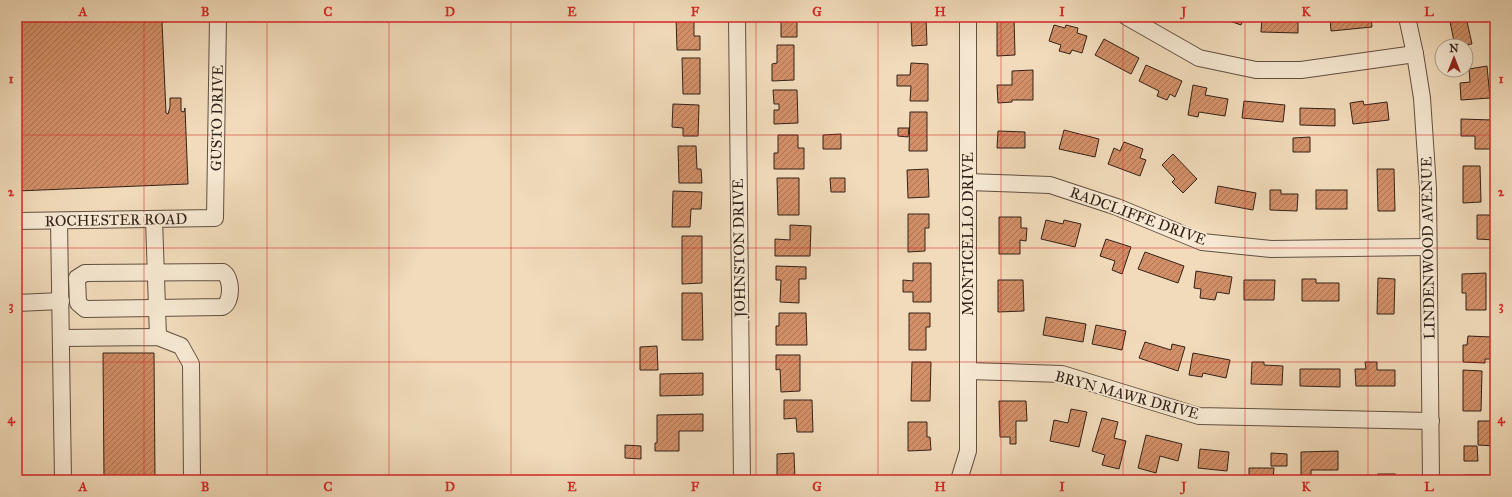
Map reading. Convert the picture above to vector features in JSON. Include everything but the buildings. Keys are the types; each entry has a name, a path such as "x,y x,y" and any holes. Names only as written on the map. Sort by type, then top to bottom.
{"street":[{"name":"GUSTO DRIVE","path":"215,218 218,17"},
{"name":"JOHNSTON DRIVE","path":"737,17 742,480"},
{"name":"MONTICELLO DRIVE","path":"959,480 968,451 968,17"},
{"path":"1128,17 1199,58 1256,70 1301,70 1415,54"},
{"name":"LINDENWOOD AVENUE","path":"1407,17 1422,98 1428,188 1431,480"},
{"name":"RADCLIFFE DRIVE","path":"968,182 1050,185 1117,207 1202,242 1271,249 1428,246"},
{"name":"ROCHESTER ROAD","path":"17,221 215,218"},
{"path":"154,219 158,337"},
{"path":"59,221 63,480"},
{"path":"223,272 227,274 229,279 229,301 222,307 157,308 85,309 78,303 77,278 85,273 223,272"},
{"path":"17,303 61,301"},
{"path":"62,338 158,337 181,346 191,364 192,480"},
{"name":"BRYN MAWR DRIVE","path":"968,371 1062,374 1199,416 1431,421"}]}
